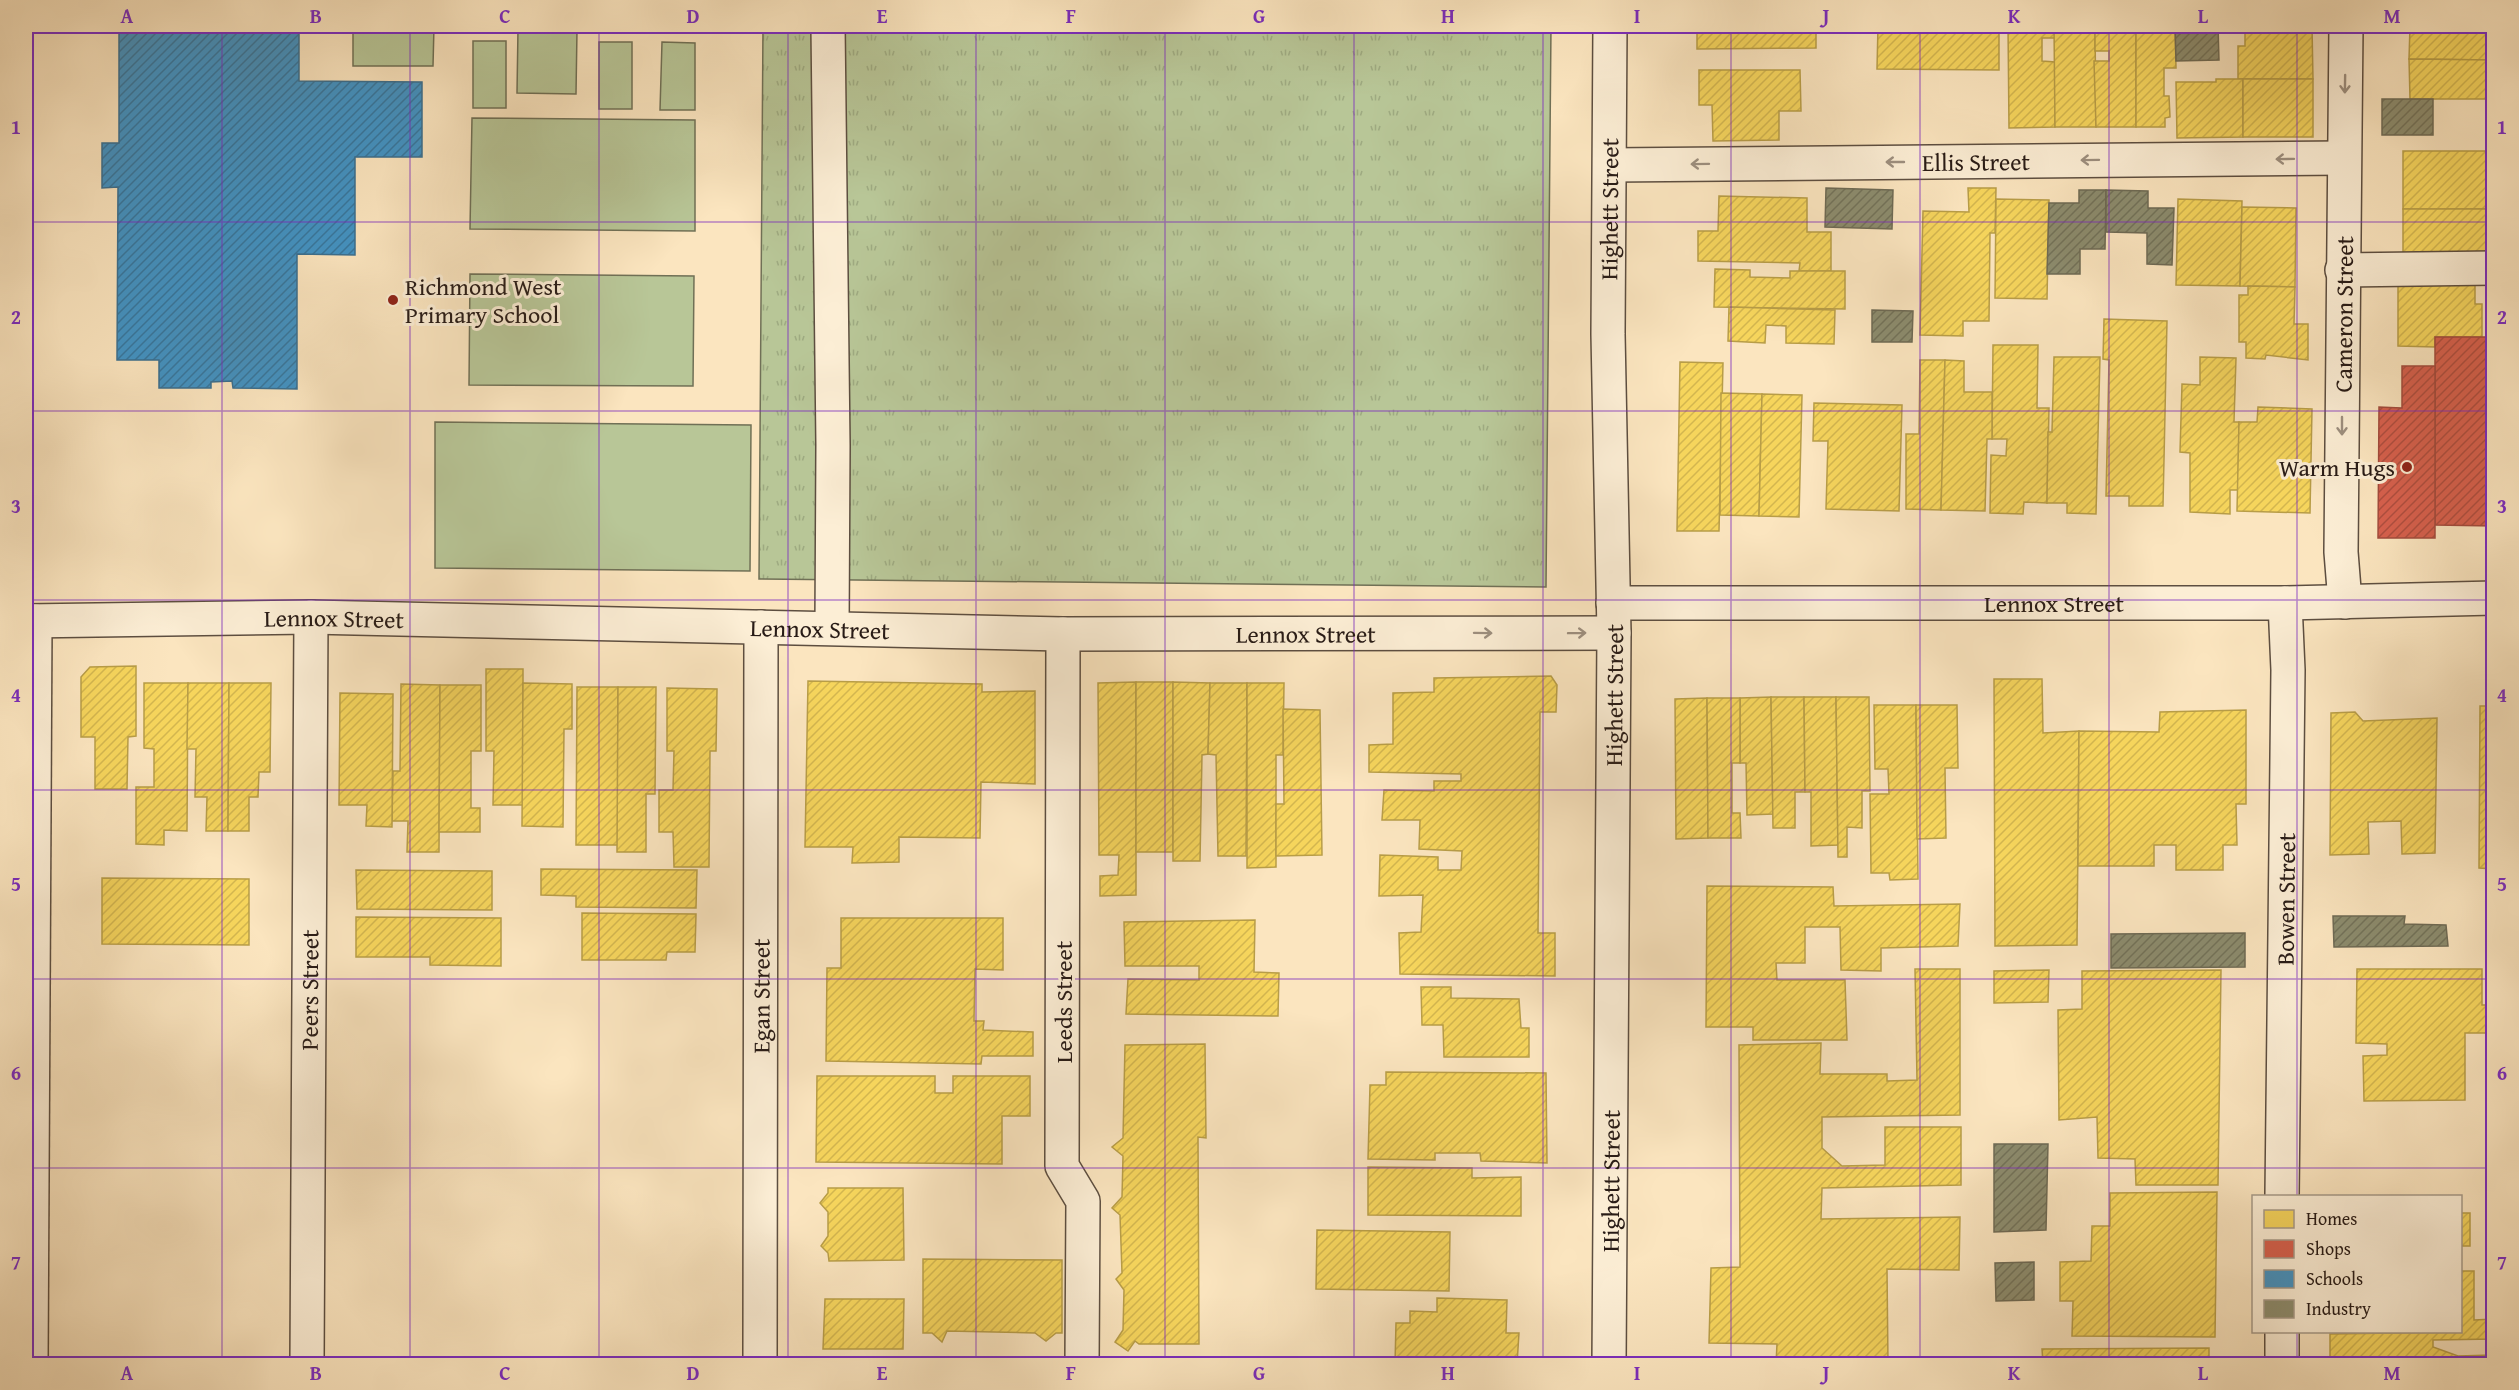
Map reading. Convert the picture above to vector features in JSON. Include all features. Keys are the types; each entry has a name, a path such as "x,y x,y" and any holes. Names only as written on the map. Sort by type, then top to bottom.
{"street":[{"path":"828,26 834,445 832,628"},
{"name":"Highett Street","path":"1609,1365 1613,618 1608,353 1610,26"},
{"name":"Cameron Street","path":"2345,602 2341,552 2346,26"},
{"name":"Ellis Street","path":"1610,165 2344,158"},
{"path":"2342,270 2493,268"},
{"name":"Lennox Street","path":"30,621 311,616 1063,634 1426,633 1613,618 2493,598"},
{"name":"Bowen Street","path":"2282,1195 2288,670 2285,603"},
{"name":"Peers Street","path":"307,1365 311,616"},
{"path":"30,621 31,1365"},
{"name":"Egan Street","path":"760,1365 761,627"},
{"name":"Leeds Street","path":"1063,634 1062,1166 1083,1201 1082,1365"},
{"path":"2282,1333 2282,1365"}],"green space":[{"path":"353,26 434,26 433,66 353,66"},
{"path":"763,26 1551,26 1546,587 759,579"},
{"path":"518,29 577,30 576,94 517,93"},
{"path":"473,41 506,41 506,108 473,108"},
{"path":"599,42 632,42 632,109 599,109"},
{"path":"662,42 695,43 695,110 660,110"},
{"path":"472,118 695,120 695,231 470,229"},
{"path":"470,274 694,276 693,386 469,385"},
{"path":"435,422 751,425 750,571 435,568"}],"building: Homes":[{"path":"1697,26 1816,26 1816,48 1697,49"},
{"path":"1878,26 1999,26 1999,70 1877,69"},
{"path":"2008,26 2054,26 2055,38 2042,38 2042,61 2055,62 2055,127 2009,128"},
{"path":"2054,26 2095,26 2096,127 2055,127"},
{"path":"2095,26 2136,26 2136,127 2096,127 2094,61 2109,61 2109,51 2095,51"},
{"path":"2136,26 2175,26 2176,68 2164,68 2164,96 2169,96 2170,117 2165,118 2165,127 2136,127"},
{"path":"2245,26 2312,26 2313,79 2238,79 2238,46 2245,46"},
{"path":"2410,26 2494,26 2494,60 2409,59"},
{"path":"2409,59 2494,60 2494,99 2410,99"},
{"path":"1699,70 1800,70 1801,111 1779,111 1779,140 1713,141 1712,105 1699,105"},
{"path":"2216,79 2243,79 2243,137 2177,138 2176,82 2216,82"},
{"path":"2243,79 2313,79 2313,137 2243,137"},
{"path":"2403,151 2494,151 2494,209 2403,209"},
{"path":"1968,188 1996,188 1995,233 1990,233 1989,321 1963,321 1963,336 1920,335 1923,211 1969,212"},
{"path":"1719,196 1807,198 1807,232 1831,232 1831,271 1799,271 1800,263 1698,261 1698,231 1718,231"},
{"path":"1996,199 2049,200 2047,299 1995,298"},
{"path":"2178,199 2242,201 2240,286 2176,285"},
{"path":"2242,207 2296,208 2295,287 2240,286"},
{"path":"2403,209 2494,209 2492,260 2403,260"},
{"path":"1715,269 1750,270 1750,277 1790,278 1790,271 1845,271 1845,309 1714,307"},
{"path":"2398,285 2475,285 2475,304 2482,304 2482,337 2435,337 2435,347 2398,346"},
{"path":"2248,286 2295,287 2294,324 2308,324 2308,360 2266,355 2265,359 2246,358 2246,342 2239,342 2239,295 2248,295"},
{"path":"1729,307 1835,310 1834,344 1786,343 1786,326 1766,325 1765,343 1728,341"},
{"path":"2104,319 2167,321 2163,506 2129,506 2129,496 2106,496 2109,360 2103,359"},
{"path":"1993,345 2038,345 2037,408 2049,408 2047,503 2024,502 2023,514 1990,513 1991,455 2006,456 2007,439 1992,439"},
{"path":"2054,357 2100,357 2096,514 2067,513 2067,503 2047,503 2048,432 2052,432"},
{"path":"2200,357 2236,358 2234,422 2239,422 2238,490 2230,490 2230,514 2190,512 2190,453 2180,452 2182,384 2200,385"},
{"path":"1920,360 1945,360 1941,510 1906,509 1906,434 1919,434"},
{"path":"1945,360 1964,361 1964,392 1992,392 1992,439 1987,439 1985,511 1941,510"},
{"path":"1680,362 1723,363 1719,531 1677,531"},
{"path":"1721,393 1762,394 1759,516 1720,515"},
{"path":"1762,394 1802,395 1799,517 1759,516"},
{"path":"1814,403 1902,405 1899,511 1826,509 1828,441 1813,441"},
{"path":"2258,407 2312,409 2310,513 2237,511 2239,422 2257,422"},
{"path":"136,666 136,736 128,737 127,789 95,789 95,737 81,737 81,677 90,667"},
{"path":"486,669 523,669 523,805 493,805 494,751 486,751"},
{"path":"1551,676 1557,685 1556,712 1540,712 1538,933 1555,933 1555,976 1400,974 1399,933 1421,932 1423,895 1379,896 1380,855 1438,857 1438,870 1461,870 1462,851 1419,849 1420,820 1382,820 1384,790 1434,791 1434,781 1461,781 1461,774 1369,772 1369,745 1393,744 1393,693 1434,692 1434,678"},
{"path":"1994,679 2042,679 2043,733 2079,731 2077,945 1995,946"},
{"path":"808,681 982,684 982,692 1035,691 1035,784 981,782 980,838 899,837 899,862 852,863 853,847 805,847"},
{"path":"1136,682 1136,895 1100,896 1100,876 1118,875 1119,855 1099,855 1098,683"},
{"path":"1136,682 1173,682 1173,852 1136,852"},
{"path":"1173,682 1210,683 1208,754 1202,755 1200,861 1173,861"},
{"path":"144,683 188,683 187,831 164,830 164,845 136,844 136,787 154,787 154,749 144,748"},
{"path":"188,683 229,683 228,831 206,831 207,797 195,797 196,749 187,749"},
{"path":"229,683 271,683 270,772 259,772 258,797 249,797 249,831 228,831"},
{"path":"523,683 572,684 572,729 564,729 563,827 522,826"},
{"path":"1210,683 1247,683 1246,856 1218,856 1216,755 1208,754"},
{"path":"1247,683 1284,683 1283,755 1276,755 1276,867 1247,868"},
{"path":"401,684 440,685 439,852 407,852 408,821 392,821 393,771 400,771"},
{"path":"440,685 481,685 481,751 471,751 471,808 480,808 480,832 439,832"},
{"path":"577,687 618,687 618,845 576,845"},
{"path":"618,687 656,687 655,794 646,794 646,852 617,852"},
{"path":"667,688 717,689 716,751 710,751 709,867 674,867 673,832 659,832 659,790 673,790 674,751 667,751"},
{"path":"340,693 393,694 392,827 366,826 367,805 339,805"},
{"path":"1771,697 1773,814 1747,815 1746,763 1740,763 1740,698"},
{"path":"1771,697 1804,697 1805,792 1795,792 1795,828 1773,828"},
{"path":"1804,697 1836,697 1838,845 1811,846 1811,792 1805,792"},
{"path":"1836,697 1869,697 1870,791 1862,791 1862,828 1847,827 1847,857 1838,857"},
{"path":"1707,698 1708,838 1676,839 1675,699"},
{"path":"1707,698 1740,698 1740,763 1732,763 1732,813 1740,813 1741,838 1708,838"},
{"path":"1874,705 1916,705 1918,879 1890,880 1889,873 1871,873 1870,794 1889,794 1888,769 1875,769"},
{"path":"1916,705 1957,705 1958,768 1945,768 1946,838 1917,839"},
{"path":"2480,706 2494,706 2494,869 2479,868"},
{"path":"1283,709 1320,710 1322,855 1276,856 1276,804 1284,804"},
{"path":"2246,710 2246,804 2236,804 2237,845 2223,845 2223,870 2176,870 2176,845 2154,845 2154,866 2078,866 2079,731 2159,732 2160,712"},
{"path":"2355,712 2363,721 2437,718 2435,853 2402,854 2401,821 2368,822 2369,854 2330,855 2331,713"},
{"path":"541,869 697,870 696,908 576,907 576,896 541,895"},
{"path":"356,870 492,871 492,910 357,909"},
{"path":"102,878 249,879 249,945 102,944"},
{"path":"1707,886 1833,887 1834,906 1960,904 1958,946 1881,948 1881,971 1841,970 1840,927 1805,927 1805,963 1776,963 1777,980 1845,980 1847,1040 1753,1040 1753,1027 1706,1027"},
{"path":"582,913 696,914 695,952 667,952 666,960 582,960"},
{"path":"356,917 501,918 501,966 430,965 430,957 356,957"},
{"path":"841,918 1003,918 1003,970 975,969 974,1021 984,1021 983,1030 1033,1032 1033,1056 982,1056 981,1064 826,1061 827,968 841,968"},
{"path":"1255,920 1254,972 1279,973 1278,1016 1126,1014 1128,979 1199,980 1199,966 1125,966 1124,922"},
{"path":"1915,969 1960,969 1960,1115 1822,1117 1822,1148 1842,1166 1885,1165 1885,1127 1961,1127 1961,1185 1822,1188 1821,1219 1960,1217 1959,1270 1887,1269 1888,1364 1776,1364 1777,1344 1709,1343 1711,1268 1740,1267 1739,1045 1821,1043 1820,1074 1887,1074 1887,1081 1917,1080"},
{"path":"2357,969 2482,969 2482,1005 2491,1005 2492,1033 2465,1033 2465,1100 2364,1101 2363,1056 2387,1055 2387,1044 2356,1043"},
{"path":"2049,970 2048,1002 1994,1003 1994,971"},
{"path":"2221,970 2218,1185 2136,1185 2135,1159 2098,1158 2097,1117 2059,1120 2058,1010 2082,1009 2082,971"},
{"path":"1421,987 1451,987 1451,998 1519,999 1521,1028 1529,1028 1529,1057 1444,1057 1443,1025 1422,1025"},
{"path":"1205,1044 1206,1138 1198,1137 1199,1344 1139,1344 1135,1341 1128,1351 1115,1342 1123,1330 1124,1290 1116,1279 1122,1273 1120,1215 1112,1208 1122,1197 1123,1156 1112,1147 1123,1138 1125,1045"},
{"path":"1386,1072 1546,1073 1547,1163 1481,1161 1480,1153 1435,1153 1435,1160 1368,1159 1370,1085 1386,1085"},
{"path":"817,1076 935,1076 935,1093 953,1093 953,1076 1030,1076 1030,1116 1002,1116 1002,1164 816,1162"},
{"path":"1368,1167 1472,1168 1472,1178 1521,1177 1521,1216 1368,1215"},
{"path":"828,1188 903,1188 904,1260 829,1261 828,1253 821,1246 828,1236 828,1212 820,1203 828,1193"},
{"path":"2217,1192 2215,1337 2072,1336 2073,1301 2060,1301 2060,1262 2091,1261 2092,1226 2110,1226 2110,1193"},
{"path":"2462,1213 2470,1213 2470,1246 2462,1246"},
{"path":"1317,1230 1450,1232 1449,1291 1316,1289"},
{"path":"923,1259 1062,1260 1062,1333 1056,1333 1046,1341 1035,1333 947,1331 942,1342 932,1333 923,1333"},
{"path":"2462,1271 2474,1271 2474,1320 2494,1319 2494,1339 2433,1340 2433,1347 2458,1356 2492,1355 2492,1364 2330,1364 2330,1334 2462,1333"},
{"path":"1437,1298 1507,1300 1506,1333 1519,1333 1517,1364 1395,1364 1396,1323 1410,1323 1410,1311 1437,1312"},
{"path":"825,1299 904,1299 903,1349 823,1349"},
{"path":"2209,1348 2209,1364 1993,1364 2043,1363 2042,1349"}],"building: Shops":[{"path":"2435,337 2494,337 2494,526 2435,525"},
{"name":"Warm Hugs","path":"2402,366 2435,366 2435,538 2378,538 2379,407 2402,408"}],"building: Schools":[{"path":"119,26 299,26 299,81 422,82 422,157 355,157 355,255 297,254 297,389 233,388 232,381 211,382 211,388 159,388 159,360 117,360 118,187 102,188 102,143 119,143"}],"building: Industry":[{"path":"2175,26 2218,26 2219,60 2176,61"},
{"path":"2382,99 2433,99 2433,135 2382,135"},
{"path":"1826,188 1893,190 1892,229 1825,227"},
{"path":"2079,190 2106,190 2105,249 2080,249 2080,274 2047,274 2049,203 2079,203"},
{"path":"2106,190 2148,191 2148,208 2174,208 2172,265 2147,264 2147,233 2106,232"},
{"path":"1872,310 1913,311 1912,342 1872,342"},
{"path":"2333,916 2405,916 2404,924 2446,925 2448,946 2334,947"},
{"path":"2245,933 2245,967 2111,968 2111,934"},
{"path":"1994,1144 2048,1144 2046,1230 1994,1232"},
{"path":"2034,1262 2034,1300 1996,1301 1995,1263"}],"place":[{"name":"Richmond West Primary School","path":"393,300"},
{"name":"Warm Hugs","path":"2407,467"}]}
